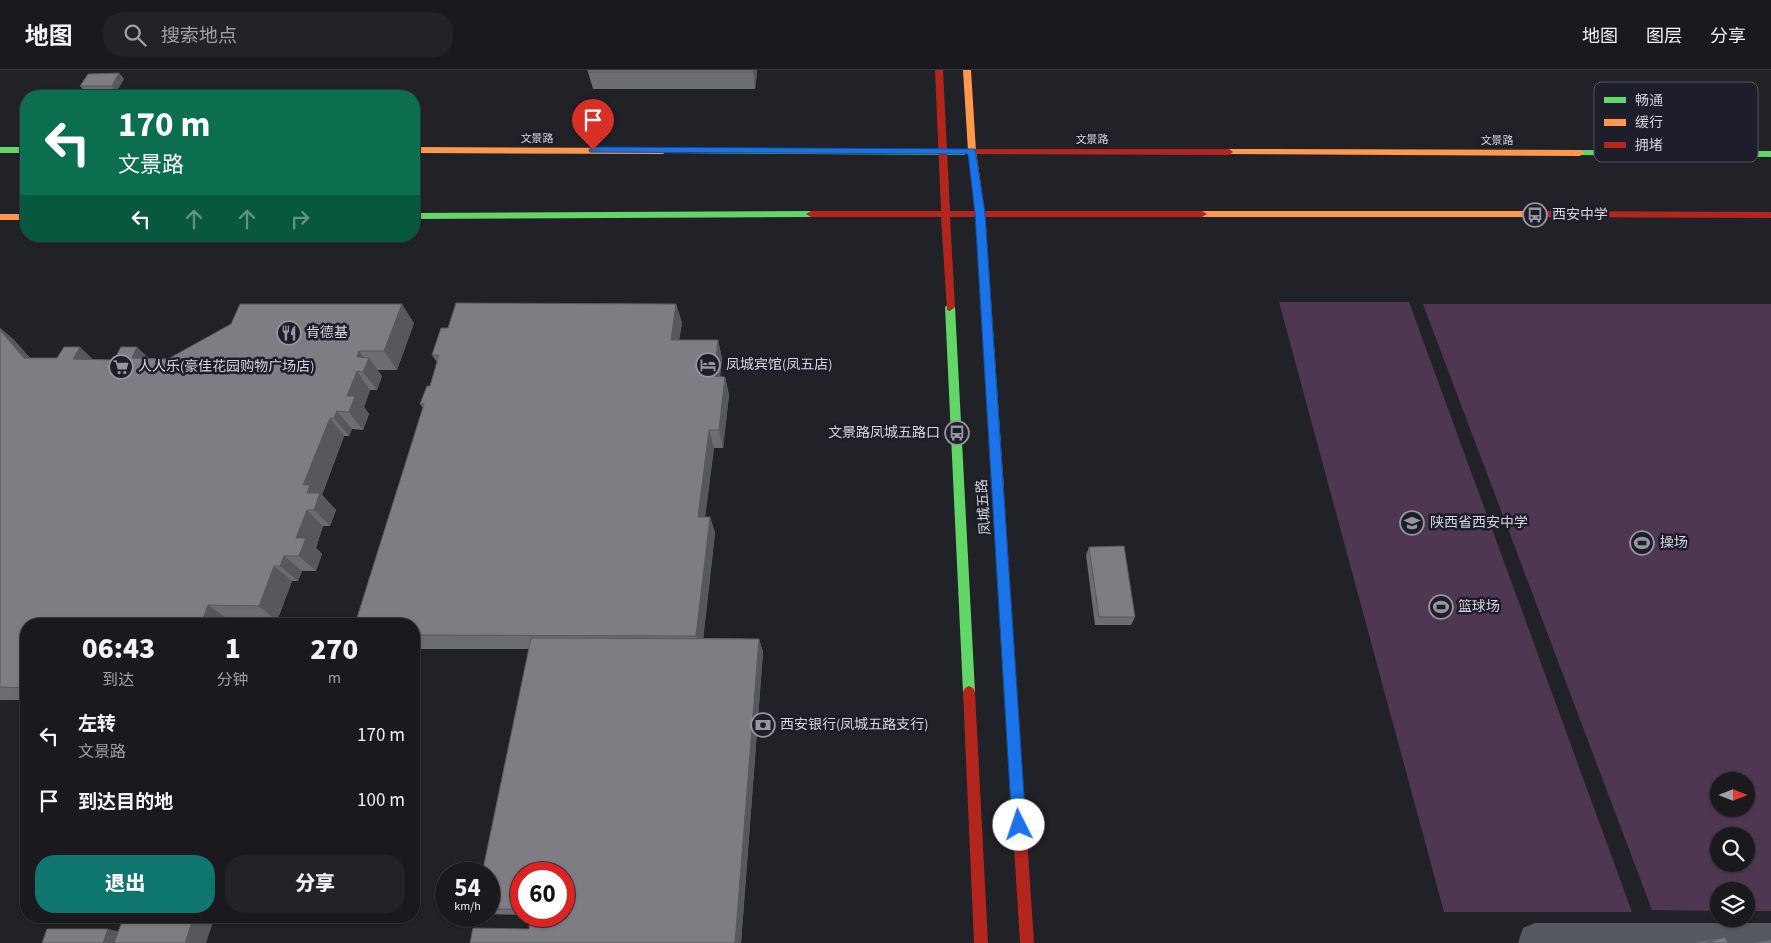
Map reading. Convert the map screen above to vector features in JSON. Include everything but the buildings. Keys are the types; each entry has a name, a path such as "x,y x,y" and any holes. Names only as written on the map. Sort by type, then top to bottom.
{"main road":[{"name":"凤城五路","path":"939,70 981,943"},
{"name":"凤城五路","path":"966,70 972,152 980,213 1027,943"},
{"path":"0,150 20,150"},
{"name":"文景路","path":"420,150 943,150 972,152 1594,154"},
{"name":"文景路","path":"1758,154 1771,154"},
{"path":"420,216 947,215 980,213 1771,215"},
{"path":"0,217 20,217"}],"street":[{"path":"1535,943 1536,940 1771,940"}],"shaded area":[{"name":"篮球场","path":"1279,302 1409,302 1632,912 1444,912"},
{"name":"操场","path":"1423,304 1771,304 1771,911 1755,911 1755,882 1710,882 1710,911 1652,910"}],"traffic: fast":[{"path":"0,150 20,150"},
{"path":"663,151 964,152"},
{"path":"1580,153 1594,153"},
{"path":"1758,154 1771,154"},
{"path":"420,216 811,214"},
{"path":"950,307 969,692"}],"traffic: slow":[{"path":"967,70 972,151 980,213 998,490"},
{"path":"420,150 663,151"},
{"path":"1229,152 1580,153"},
{"path":"1202,214 1541,214"},
{"path":"0,217 20,217"}],"traffic: jam":[{"path":"939,70 950,307"},
{"path":"964,152 1229,152"},
{"path":"811,214 1202,214"},
{"path":"1541,214 1771,215"},
{"path":"998,490 1027,943"},
{"path":"969,692 981,943"}],"place":[{"name":"西安中学","path":"1535,215"},
{"name":"肯德基","path":"289,333"},
{"name":"凤城宾馆(凤五店)","path":"708,365"},
{"name":"人人乐(豪佳花园购物广场店)","path":"121,367"},
{"name":"文景路凤城五路口","path":"957,433"},
{"name":"陕西省西安中学","path":"1412,523"},
{"name":"操场","path":"1642,543"},
{"name":"篮球场","path":"1441,607"},
{"name":"西安银行(凤城五路支行)","path":"763,725"}],"route":[{"path":"593,150 943,150 972,152 980,213 1019,825"}]}
